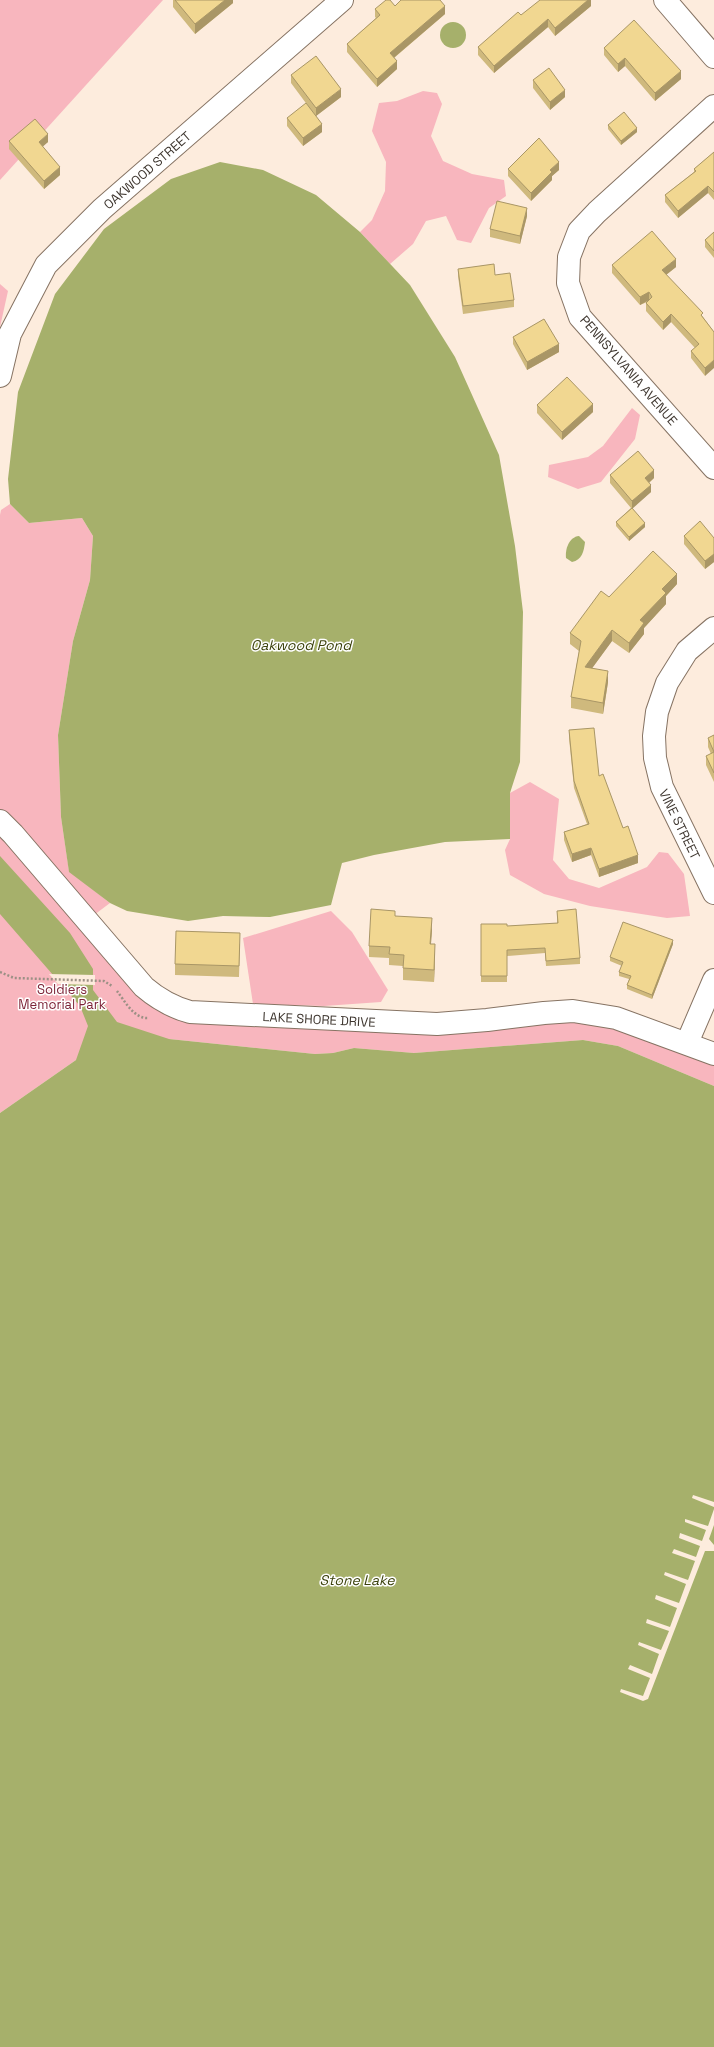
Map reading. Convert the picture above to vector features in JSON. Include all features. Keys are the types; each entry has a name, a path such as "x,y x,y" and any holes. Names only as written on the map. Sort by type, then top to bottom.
{"street":[{"name":"OAKWOOD STREET","path":"0,376 10,334 46,265 102,209 342,0"},
{"path":"676,4 714,57"},
{"name":"PENNSYLVANIA AVENUE","path":"714,106 597,212 579,231 569,257 568,283 580,317 714,468"},
{"name":"VINE STREET","path":"714,628 687,651 667,683 657,712 654,736 655,758 662,787 714,893"},
{"name":"LAKE SHORE DRIVE","path":"0,821 24,846 144,987 154,996 176,1008 190,1012 437,1024 487,1020 544,1012 573,1011 616,1018 714,1054"},
{"path":"687,1043 714,980"}],"path":[{"path":"0,972 14,978 107,982 134,1012 144,1018 150,1018"}],"green space":[{"path":"0,0 163,0 0,180"},
{"path":"423,91 437,93 442,104 431,136 443,161 472,174 504,180 506,196 489,208 471,243 457,240 446,216 426,221 413,244 390,264 360,232 372,220 385,191 386,162 372,131 379,103 397,101"},
{"path":"0,284 8,291 0,327"},
{"path":"632,408 640,415 635,439 601,482 578,489 548,477 549,465 588,457 603,446"},
{"path":"10,504 29,523 82,518 93,536 90,580 73,641 58,735 61,817 69,871 110,903 94,915 0,812 0,515 1,510"},
{"path":"530,782 559,799 553,860 569,879 599,888 647,867 659,852 668,853 684,874 690,916 667,918 590,906 544,894 510,875 505,850 510,839 510,793"},
{"name":"Soldiers Memorial Park","path":"0,834 178,1017 577,1017 714,1060 714,1086 618,1046 583,1040 414,1053 354,1048 333,1053 315,1054 169,1039 76,1060 0,1113"},
{"path":"331,911 352,932 388,990 381,1002 324,1006 253,1004 243,938"}],"water":[{"path":"453,22 462,26 466,35 462,44 453,48 444,44 440,35 444,26"},
{"name":"Oakwood Pond","path":"220,162 263,170 316,195 360,232 410,285 455,357 499,455 515,546 523,612 520,762 510,793 510,839 445,842 374,855 342,863 331,905 270,917 223,916 188,921 127,911 110,903 69,872 61,817 58,735 73,641 90,580 93,536 82,518 29,523 10,504 8,479 18,392 55,294 104,229 171,179"},
{"path":"579,536 585,542 584,549 582,555 572,562 566,558 567,547 570,541"},
{"name":"Stone Lake","path":"0,856 70,933 93,969 93,990 117,1022 169,1039 315,1054 333,1053 354,1048 414,1053 583,1040 618,1046 714,1086 714,2047 0,2047 0,1113 76,1060 88,1026 80,1006 0,914"}],"pier":[{"path":"49,974 95,975 95,985 58,984"},
{"path":"693,1495 714,1502 714,1507 692,1498"},
{"path":"714,1509 714,1525 709,1539 714,1545 714,1551 705,1551 648,1699 643,1701 620,1692 621,1689 643,1696 650,1678 628,1669 630,1665 652,1674 659,1654 638,1645 639,1642 661,1650 669,1631 646,1623 647,1619 670,1627 677,1608 655,1599 656,1595 679,1603 686,1584 664,1575 665,1572 688,1580 695,1561 672,1553 674,1549 696,1557 700,1546 679,1538 680,1533 702,1541 706,1530 685,1522 685,1519 708,1526"}],"building":[{"path":"175,0 225,0 195,24"},
{"path":"386,0 390,0 395,6 401,0 440,0 445,6 390,53 397,61 377,79 347,44 380,15 375,9"},
{"path":"540,0 588,0 555,28 548,19 494,66 478,47 518,12 521,15"},
{"path":"634,20 681,71 655,93 625,58 618,64 604,48"},
{"path":"316,56 341,89 316,108 291,75"},
{"path":"549,68 565,90 550,102 533,80"},
{"path":"306,103 322,124 303,138 287,118"},
{"path":"624,112 637,128 621,141 608,125"},
{"path":"35,119 48,134 39,142 60,167 44,181 9,141"},
{"path":"539,138 559,162 550,170 552,172 531,193 508,169"},
{"path":"714,152 714,192 708,186 678,211 665,195 696,171 694,169"},
{"path":"497,201 527,208 520,236 490,229"},
{"path":"652,231 676,259 662,270 703,313 701,315 714,332 714,360 705,368 691,351 699,344 671,314 663,322 646,303 652,297 649,292 640,297 612,265"},
{"path":"714,232 714,251 705,240"},
{"path":"494,264 495,275 510,273 514,300 463,306 458,269"},
{"path":"544,319 559,344 527,362 513,337"},
{"path":"567,377 593,404 562,432 537,405"},
{"path":"638,451 654,470 645,478 651,485 632,501 610,475"},
{"path":"632,508 645,523 629,537 616,522"},
{"path":"700,521 714,538 714,554 705,561 684,536"},
{"path":"653,551 677,574 662,589 666,593 640,620 644,623 629,643 612,630 585,667 608,671 603,703 571,697 581,641 570,633 601,591 609,597"},
{"path":"594,728 599,776 603,774 623,828 628,826 638,855 599,869 591,848 572,854 564,832 589,824 574,781 569,730"},
{"path":"714,735 714,752 708,738"},
{"path":"714,752 714,773 706,756"},
{"path":"371,909 395,911 395,916 432,918 430,944 435,944 434,970 403,968 404,955 389,954 390,947 369,946"},
{"path":"576,909 580,958 546,961 545,948 507,950 507,976 481,976 481,924 507,924 507,926 558,923 557,911"},
{"path":"623,922 673,940 652,995 627,985 631,976 619,972 623,962 610,957"},
{"path":"176,931 240,933 239,966 175,964"}]}
